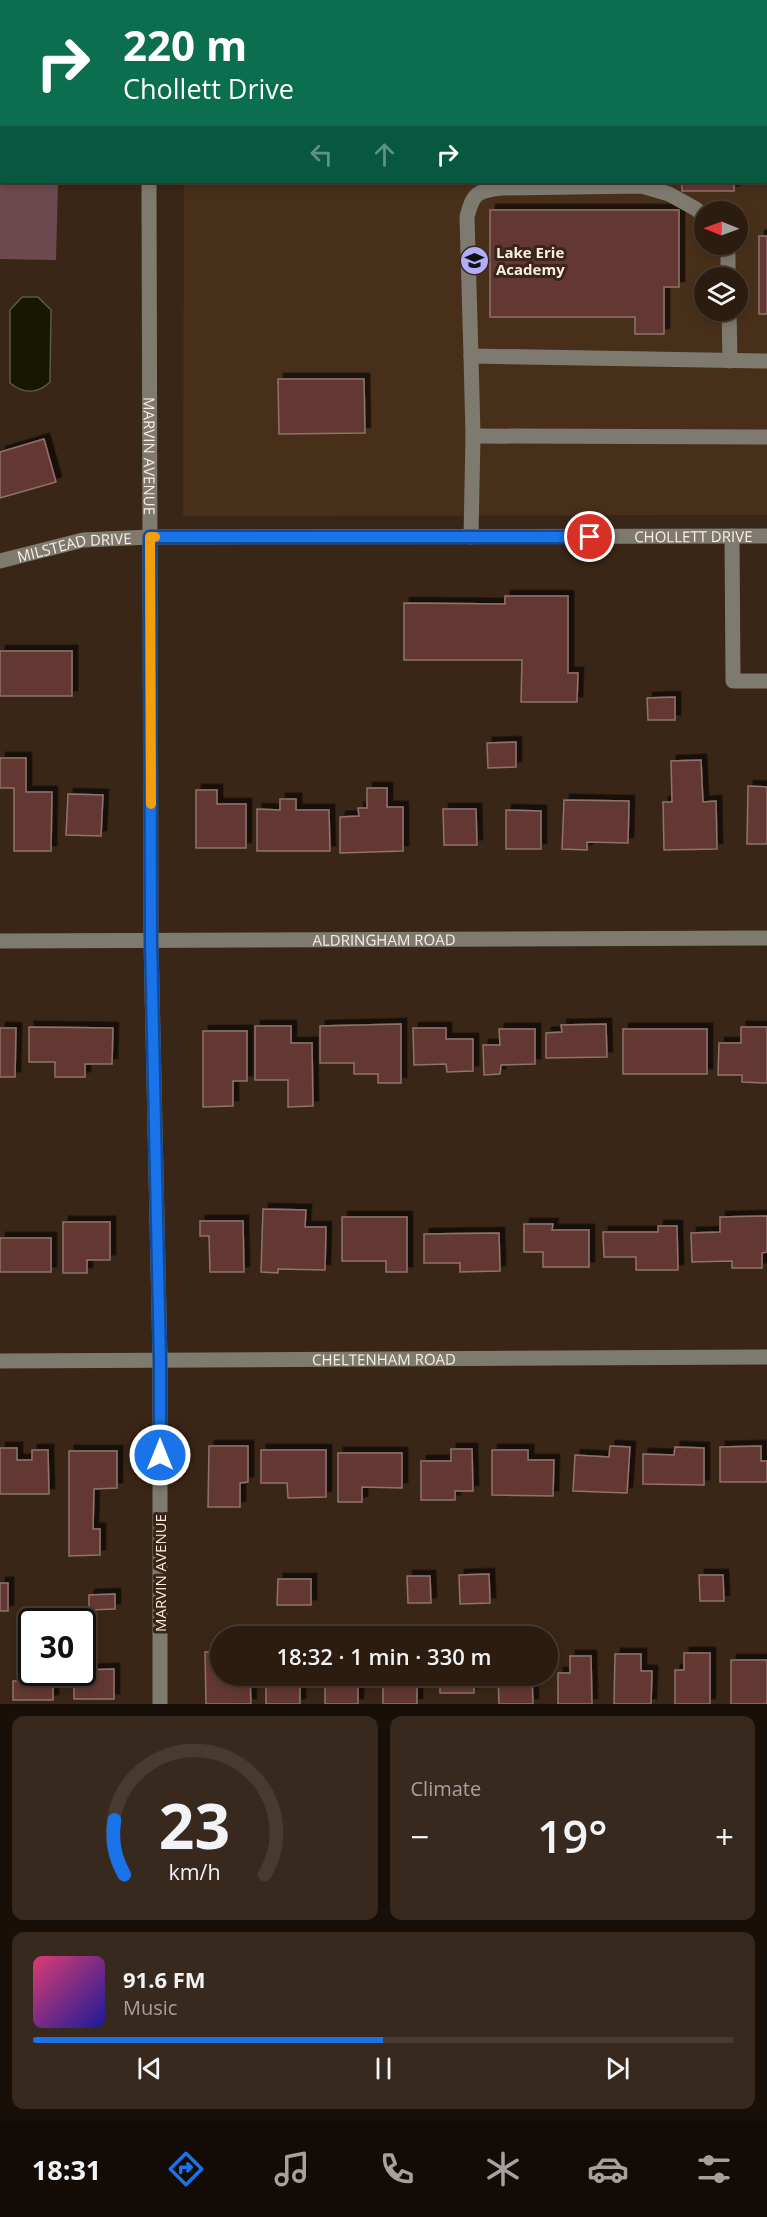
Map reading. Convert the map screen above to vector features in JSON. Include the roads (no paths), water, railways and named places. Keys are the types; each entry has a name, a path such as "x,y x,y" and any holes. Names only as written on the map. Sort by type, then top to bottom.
{"street":[{"name":"MARVIN AVENUE","path":"149,183 151,941 160,1360 160,1704"},
{"path":"471,537 473,436 467,217 472,198 483,190 501,188 642,186 669,194 694,208"},
{"path":"729,321 730,361"},
{"path":"471,356 767,361"},
{"path":"473,436 767,437"},
{"path":"732,536 732,681 767,681"},
{"name":"CHOLLETT DRIVE","path":"150,537 767,536"},
{"name":"MILSTEAD DRIVE","path":"0,561 83,540 150,537"},
{"name":"ALDRINGHAM ROAD","path":"0,941 767,938"},
{"name":"CHELTENHAM ROAD","path":"0,1361 767,1357"}],"place":[{"name":"Lake Erie Academy","path":"475,261"}]}
